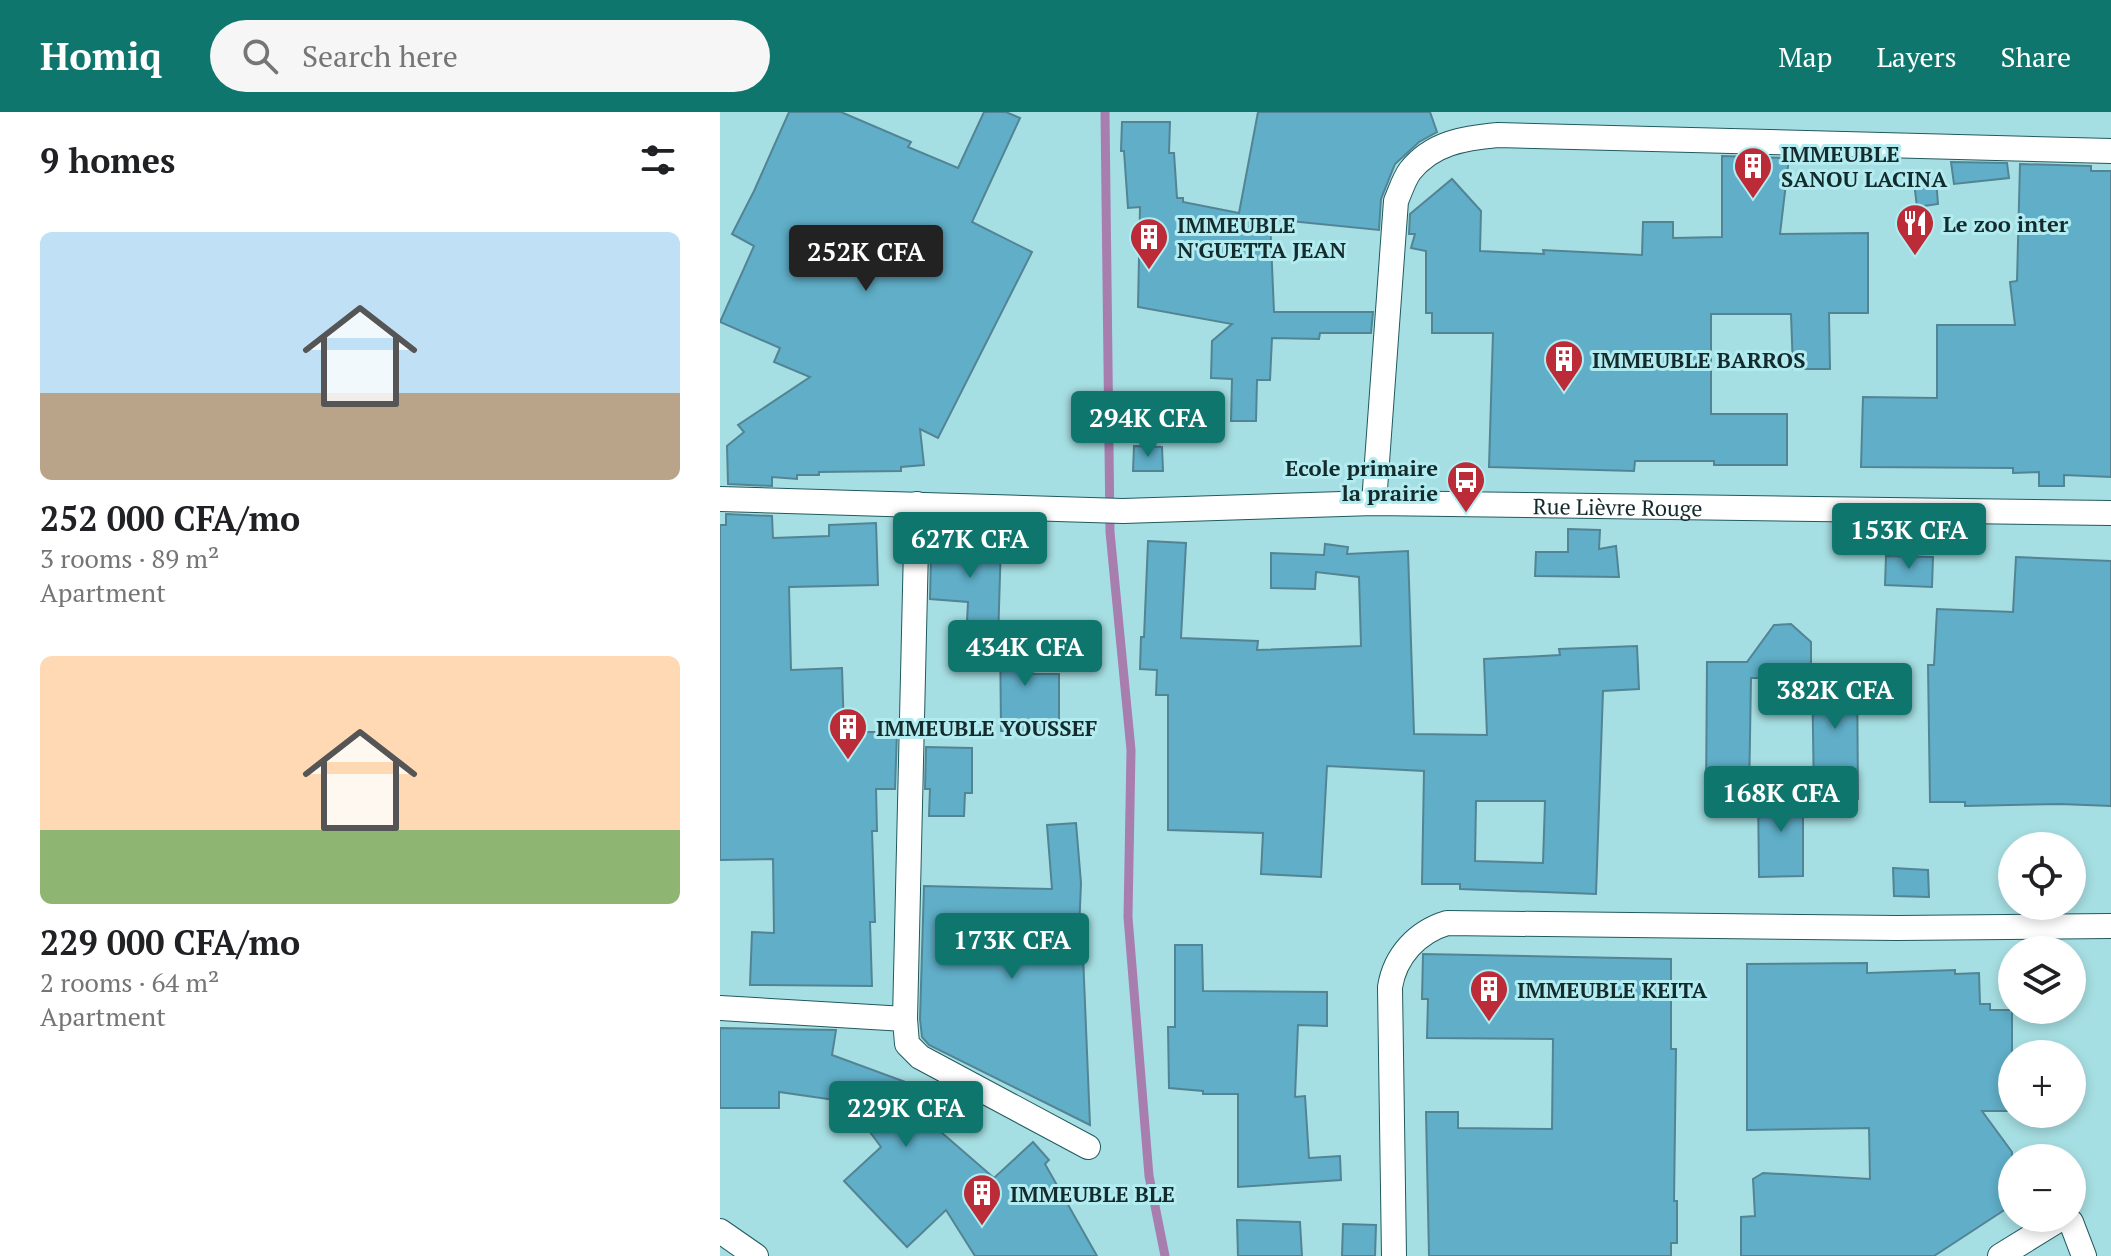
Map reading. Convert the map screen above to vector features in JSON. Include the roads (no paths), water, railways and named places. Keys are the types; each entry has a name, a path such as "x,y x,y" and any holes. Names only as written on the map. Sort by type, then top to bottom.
{"street":[{"path":"1374,503 1396,201 1410,172 1437,147 1465,138 1498,135 2111,151"},
{"name":"Rue Lièvre Rouge","path":"720,499 1123,511 1374,503 2111,513"},
{"path":"917,504 905,1019 907,1044 920,1057 1088,1147"},
{"path":"1394,1256 1390,987 1393,969 1426,931 1447,923 1882,928 2111,926"},
{"path":"720,1008 905,1019"},
{"path":"2000,1256 2066,1218 2071,1222 2084,1256"},
{"path":"720,1231 756,1256"}],"waterway":[{"path":"1105,112 1110,532 1131,750 1128,917 1149,1176 1165,1256"}],"place":[{"name":"IMMEUBLE SANOU LACINA","path":"1753,200"},
{"name":"Le zoo inter","path":"1915,257"},
{"name":"IMMEUBLE N'GUETTA JEAN","path":"1149,271"},
{"name":"IMMEUBLE BARROS","path":"1564,393"},
{"name":"Ecole primaire la prairie","path":"1466,514"},
{"name":"IMMEUBLE YOUSSEF","path":"848,761"},
{"name":"IMMEUBLE KEITA","path":"1489,1023"},
{"name":"IMMEUBLE BLE","path":"982,1227"}]}
